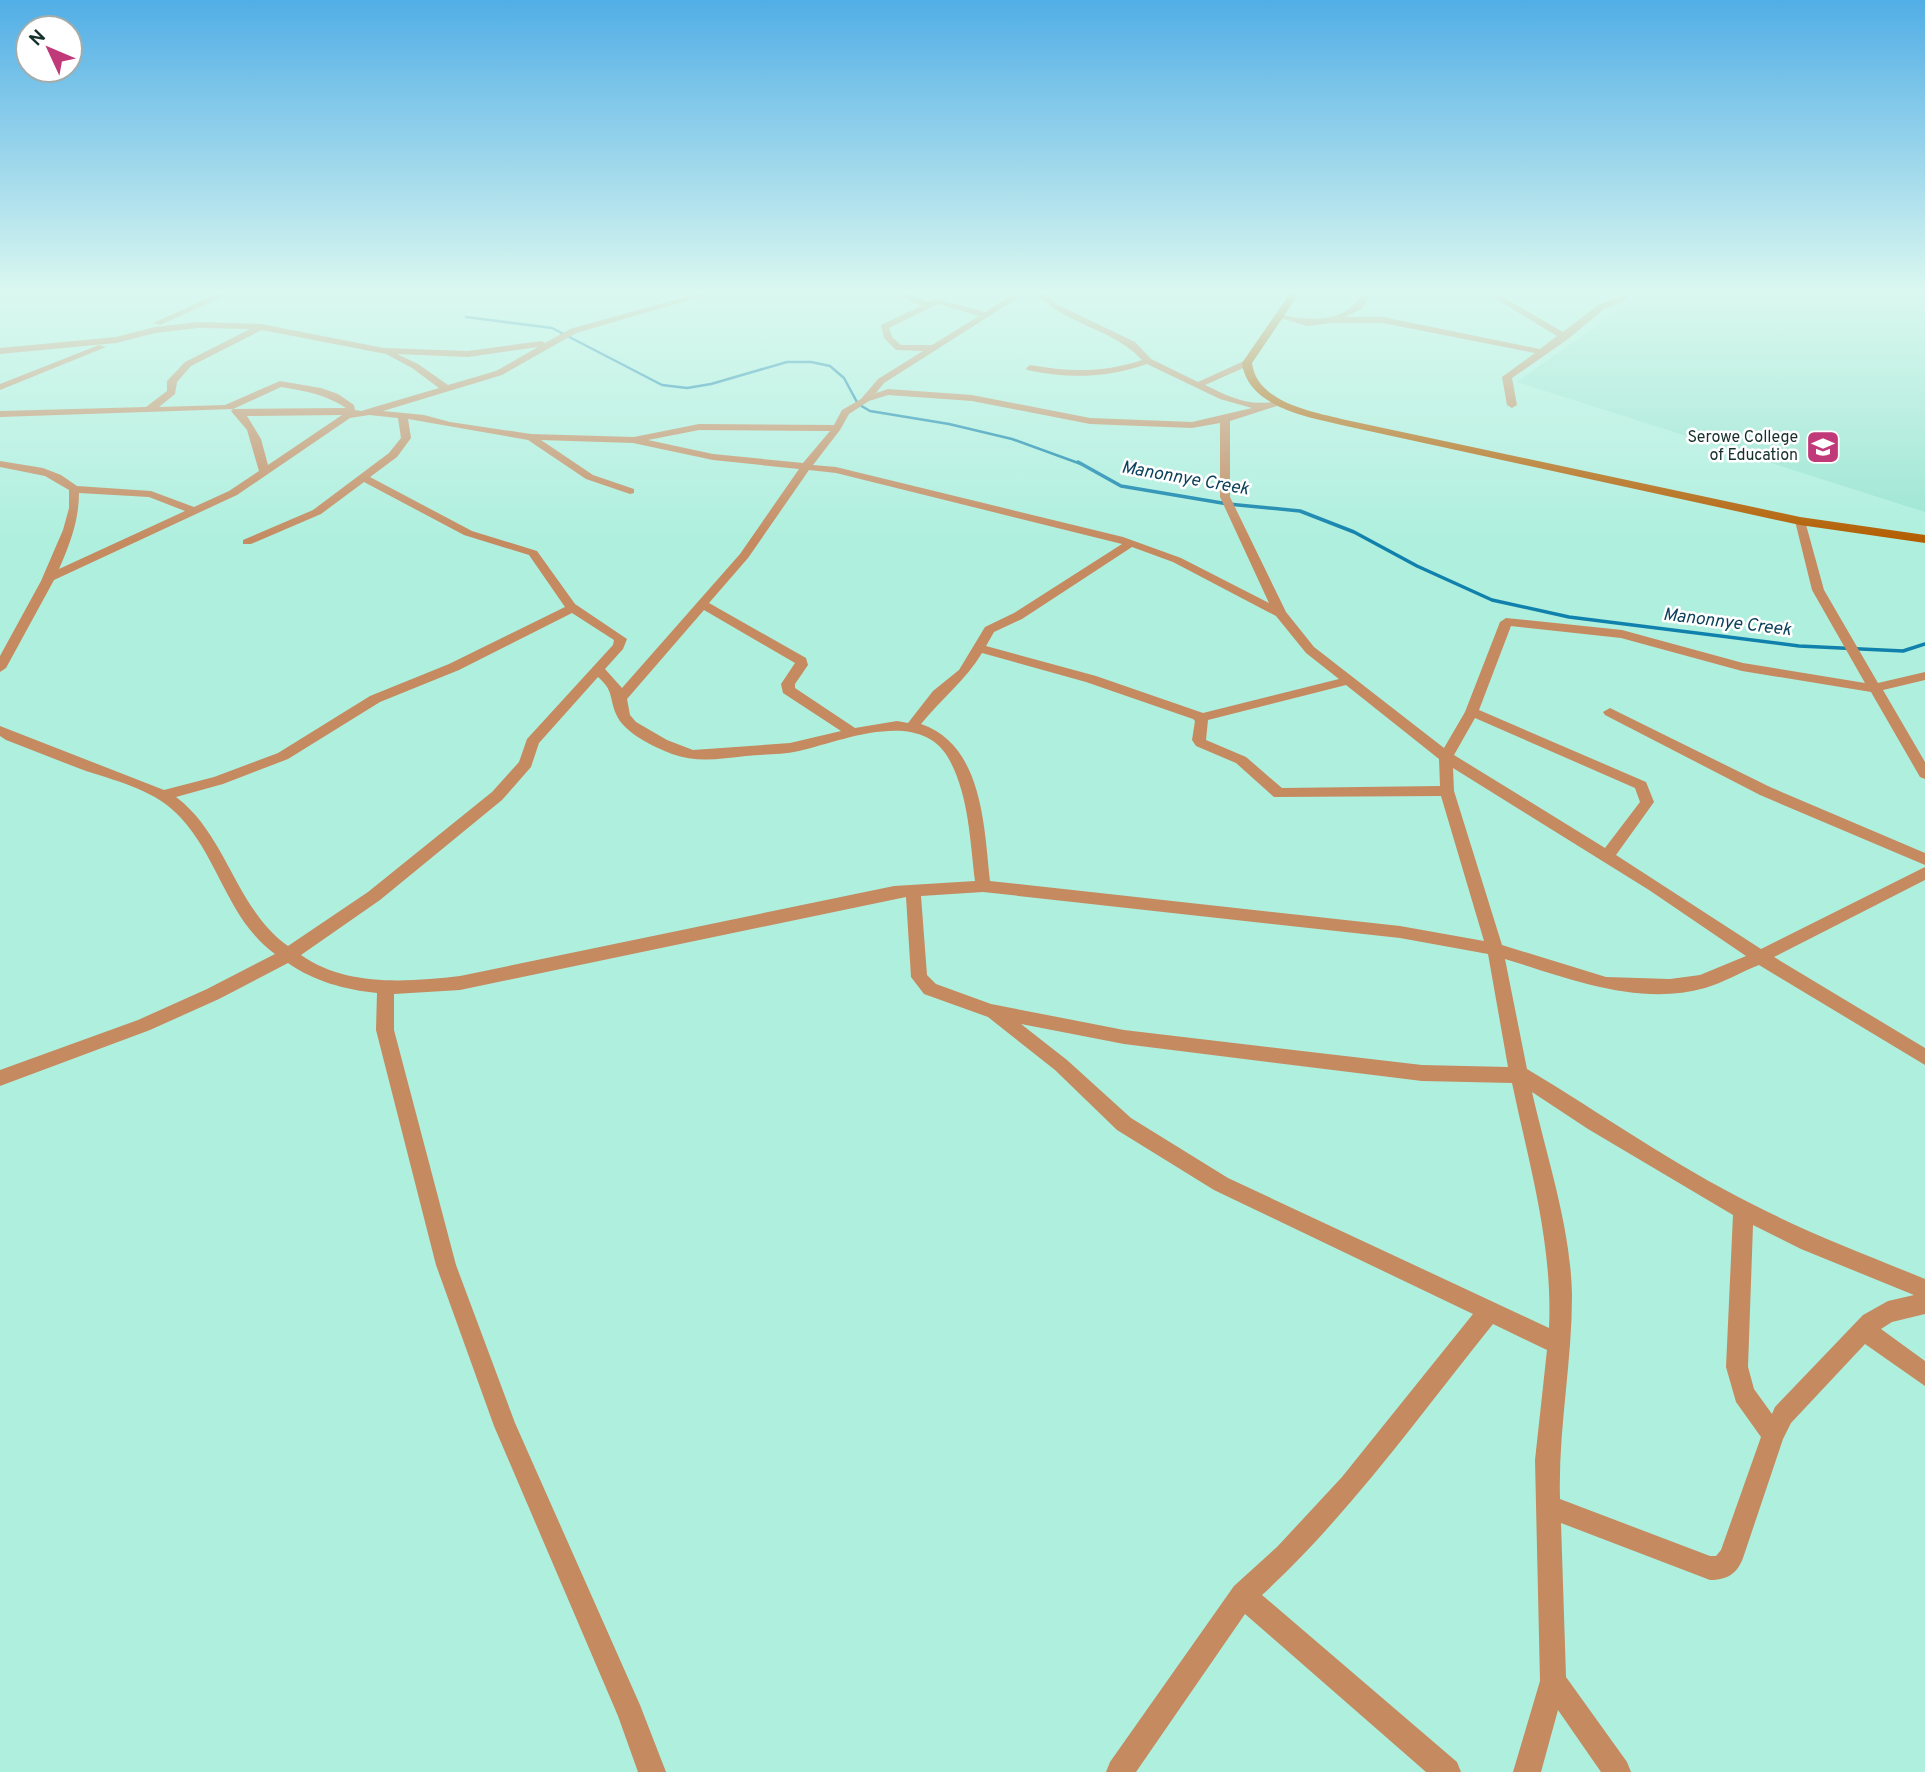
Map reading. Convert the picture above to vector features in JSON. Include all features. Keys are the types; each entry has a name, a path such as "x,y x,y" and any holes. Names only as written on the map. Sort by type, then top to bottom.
{"street":[{"path":"0,387 31,375"},
{"path":"150,409 172,392 172,381 178,375"},
{"path":"427,375 447,389"},
{"path":"46,579 194,511 265,473 335,423 359,413 493,375"},
{"path":"865,400 881,381 891,375"},
{"path":"1178,375 1213,393 1264,409"},
{"path":"1198,384 1220,375"},
{"path":"1248,375 1255,385 1281,403 1346,423 1800,520 1925,539"},
{"path":"1510,375 1507,377 1511,405"},
{"path":"227,408 280,384 318,390 335,396 359,413"},
{"path":"620,698 752,547 806,467 837,428 845,412 865,400 888,392 972,398 1076,420 1192,425 1281,403"},
{"path":"0,414 227,408 246,419 261,454 265,473"},
{"path":"239,413 359,413 403,416 531,437 633,440 713,457 836,470 938,493 1131,543 1177,561 1280,612"},
{"path":"247,542 310,515 393,454 406,438 403,416"},
{"path":"1225,419 1226,498 1280,612 1310,650 1446,757 1606,856 1760,957 1925,1057"},
{"path":"633,440 699,427 837,428"},
{"path":"531,437 575,471 630,491"},
{"path":"0,464 45,472 58,477 74,489 151,494 194,511"},
{"path":"0,1078 144,1025 213,995 286,956 374,895 497,796 526,764 532,742 620,646 621,639 572,608 533,553 468,533 362,477"},
{"path":"0,668 71,524 75,511 74,489"},
{"path":"1800,520 1818,590 1925,774"},
{"path":"913,725 938,694 964,672 989,630 1018,616 1131,543"},
{"path":"704,605 801,661 800,671 787,688 853,733"},
{"path":"163,795 252,769 311,740 375,699 453,667 572,608"},
{"path":"1527,1772 1553,1681 1547,1460 1559,1344 1561,1295 1557,1245 1495,949 1447,791 1446,757 1472,712 1503,625 1512,621 1622,634 1742,667 1873,688 1925,676"},
{"path":"978,648 1091,680 1200,718 1347,681"},
{"path":"598,670 614,685 620,698 622,713 630,723 656,740 688,754 703,756 794,747 853,733 913,725 934,734 948,746 960,764 975,822 983,886"},
{"path":"1472,712 1641,785 1647,802 1606,856"},
{"path":"1611,712 1773,795 1925,859"},
{"path":"1200,718 1201,743 1241,760 1279,793 1447,791"},
{"path":"0,730 11,737 128,779 163,795 192,820 239,904 253,924 286,956 316,973 347,983 386,989 460,983 913,890 983,886 1400,932 1495,949 1578,977 1632,986 1670,986 1702,982 1760,957 1925,873"},
{"path":"913,890 919,977 930,989 990,1011 1124,1037 1422,1073 1521,1075 1595,1123 1744,1210 1808,1242 1925,1289"},
{"path":"386,989 384,1030 446,1265 505,1426 631,1714 652,1772"},
{"path":"990,1011 1061,1065 1124,1124 1158,1146 1278,1212 1559,1344"},
{"path":"1744,1210 1737,1367 1744,1394 1773,1435"},
{"path":"1548,1506 1710,1568 1721,1568 1731,1559 1773,1435 1783,1415 1864,1330 1888,1311 1925,1303"},
{"path":"1120,1772 1243,1595 1286,1556 1350,1485 1490,1310"},
{"path":"1864,1330 1925,1376"},
{"path":"1243,1595 1447,1772"},
{"path":"1553,1681 1617,1772"}],"shaded area":[{"path":"1527,375 1925,375 1925,512 1517,382"}],"waterway":[{"name":"Manonnye Creek","path":"642,375 662,385 687,388 743,375"},
{"name":"Manonnye Creek","path":"840,375 858,404 870,411 949,424 1012,439 1081,464"},
{"name":"Manonnye Creek","path":"1078,462 1121,486 1228,504 1300,511 1354,532 1417,566 1492,600 1569,617 1799,646 1903,651 1925,644"}],"place":[{"name":"Serowe College of Education","path":"1823,447"}]}
